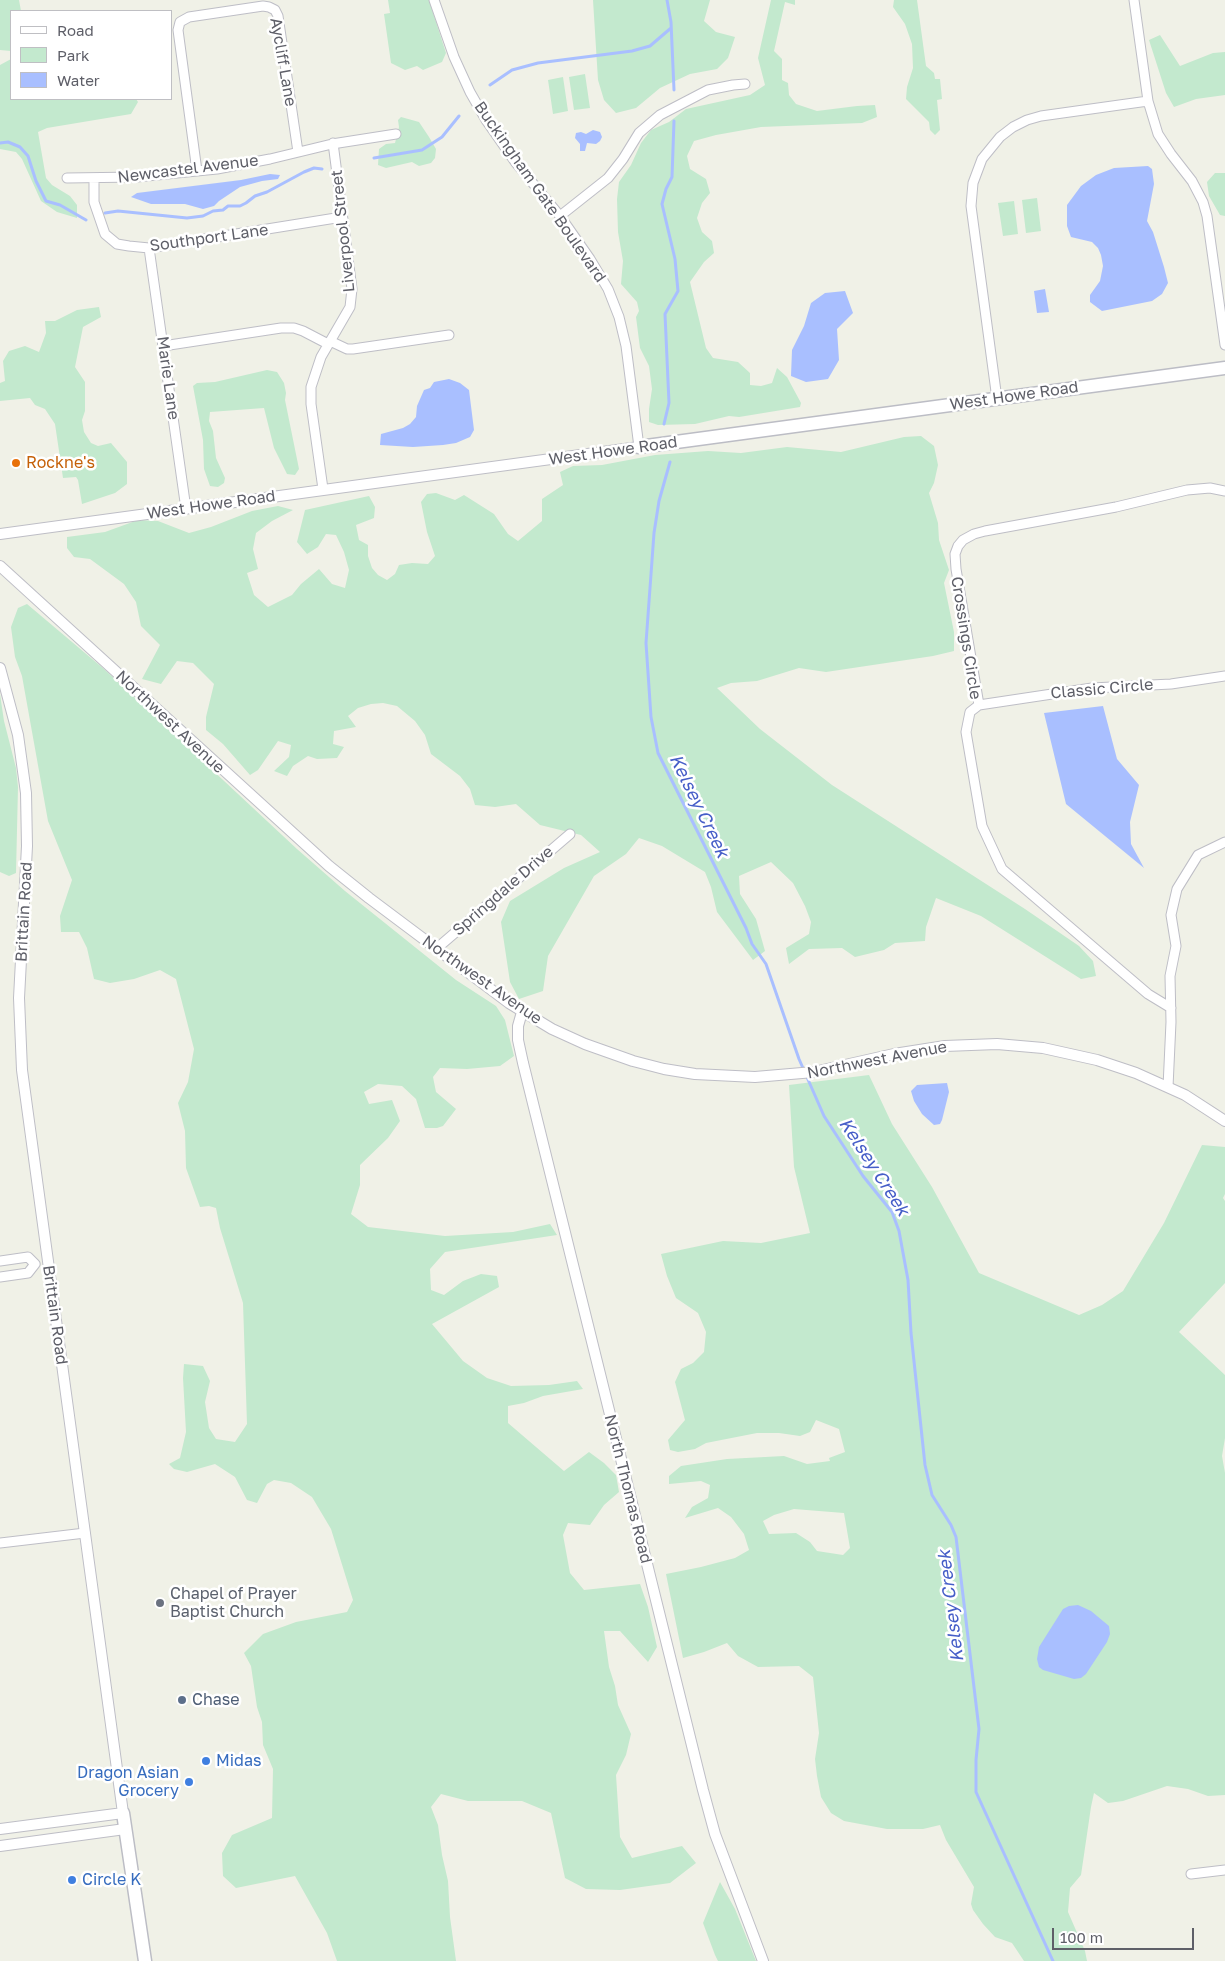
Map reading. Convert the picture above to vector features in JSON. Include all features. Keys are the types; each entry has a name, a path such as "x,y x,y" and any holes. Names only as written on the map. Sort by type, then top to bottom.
{"main road":[{"name":"West Howe Road","path":"639,447 1225,368"},
{"name":"Brittain Road","path":"123,1813 145,1961"}],"street":[{"name":"Buckingham Gate Boulevard","path":"434,0 454,57 470,92 486,120 516,163 560,216 596,268 616,310 631,375 639,447"},
{"path":"1134,0 1148,101 1162,141 1192,181 1203,202 1207,216 1225,345"},
{"name":"Aycliff Lane","path":"197,171 178,30 180,22 190,17 263,6 275,10 278,16 298,152"},
{"path":"560,216 608,178 624,159 639,133 660,115 708,90 745,84"},
{"path":"998,399 971,206 973,183 982,159 1000,137 1013,127 1027,120 1041,116 1148,101"},
{"name":"Newcastel Avenue","path":"67,178 197,171 246,164 333,143 396,134"},
{"name":"Liverpool Street","path":"323,489 311,404 311,387 315,371 349,309 352,291 333,143"},
{"name":"Southport Lane","path":"94,178 94,202 99,220 105,234 117,244 149,248 342,217"},
{"name":"Marie Lane","path":"149,248 186,508"},
{"path":"163,346 281,328 294,328 347,349 449,336"},
{"name":"West Howe Road","path":"0,534 639,447"},
{"name":"Crossings Circle","path":"1171,1008 1148,994 1002,869 982,826 966,732 970,712 979,705 955,554 963,540 980,533 1116,507 1187,490 1210,488 1225,491"},
{"name":"Northwest Avenue","path":"0,566 330,866 522,1012 552,1029 585,1044 633,1061 664,1069 695,1074 755,1077 814,1072 917,1049 967,1044 997,1044 1043,1048 1076,1054 1113,1065 1168,1087 1225,1121"},
{"name":"Brittain Road","path":"0,668 18,735 26,793 28,846 18,998 22,1070 123,1813"},
{"name":"Classic Circle","path":"979,705 1092,688 1171,684 1225,676"},
{"name":"Springdale Drive","path":"436,948 570,834"},
{"path":"1168,1087 1171,1008 1170,976 1176,946 1171,916 1177,889 1198,855 1225,842"},
{"name":"North Thomas Road","path":"522,1012 518,1026 518,1040 522,1063 701,1781 715,1834 763,1961"},
{"path":"0,1261 28,1257 35,1264"},
{"path":"0,1276 28,1273 35,1264 48,1262"},
{"path":"0,1543 85,1533"},
{"path":"0,1829 123,1813"},
{"path":"0,1846 125,1829"},
{"path":"1191,1874 1225,1870"}],"green space":[{"path":"0,0 19,0 21,10 10,10 10,51 0,50"},
{"path":"388,0 429,0 446,53 442,62 423,70 417,66 405,70 391,63 384,14 390,13"},
{"path":"593,0 710,0 704,21 716,32 735,37 728,58 717,69 690,74 660,88 636,108 616,113 604,100 598,80"},
{"path":"771,0 795,0 795,5 785,2 774,51 782,59 782,80 788,83 789,95 796,104 817,111 875,105 877,117 862,123 761,127 694,141 687,156 690,169 706,179 710,193 702,203 697,218 702,232 712,241 714,253 704,262 690,282 706,348 713,358 738,362 750,373 750,385 761,386 772,383 777,368 787,377 801,403 800,407 739,417 729,416 695,424 658,425 649,422 652,389 649,366 640,348 636,317 639,311 637,302 621,284 623,261 618,232 617,199 619,182 631,165 641,143 651,130 669,122 686,109 750,95 765,85 758,58"},
{"path":"894,0 917,0 926,66 934,73 935,79 940,79 942,99 937,100 940,130 935,135 930,130 929,122 906,99 907,87 913,68 912,44 905,24 893,7"},
{"path":"1160,35 1180,66 1213,53 1225,52 1225,95 1196,99 1174,107 1166,93 1149,40"},
{"path":"10,60 10,100 137,100 138,102 131,114 47,128 38,132 46,178 52,185 70,196 77,205 77,218 57,212 41,201 22,159 16,152 0,149 0,65"},
{"path":"585,74 590,108 574,110 569,77"},
{"path":"563,77 568,111 553,114 548,80"},
{"path":"401,117 419,122 429,137 436,149 435,158 431,163 419,166 412,162 386,168 378,165 379,149 386,144 395,143 399,127 398,120"},
{"path":"1215,173 1225,173 1225,216 1220,215 1209,196 1207,182"},
{"path":"1037,198 1041,231 1026,233 1022,200"},
{"path":"1014,201 1018,234 1003,236 998,203"},
{"path":"99,307 101,317 83,327 75,367 85,382 85,411 82,420 84,432 91,443 98,446 111,443 127,462 127,484 115,493 82,504 76,477 63,478 55,424 45,409 35,405 30,398 0,401 0,383 5,381 3,361 9,351 25,346 39,352 46,333 45,321 55,321 77,310"},
{"path":"267,370 277,372 284,383 285,400 299,469 295,475 287,474 274,448 264,408 210,412 209,421 213,431 216,458 225,478 224,483 218,487 210,486 204,469 203,440 193,386 197,383 215,382"},
{"path":"921,436 934,446 938,465 934,483 929,493 938,523 939,540 949,570 944,583 954,632 954,651 933,656 826,672 799,668 757,681 731,683 717,688 760,729 832,785 1025,909 1079,946 1093,961 1096,976 1081,979 981,916 936,898 926,927 925,941 895,943 884,950 855,957 842,948 809,949 789,964 786,948 809,934 811,922 793,883 771,862 739,876 740,894 756,919 765,951 753,960 717,912 705,872 662,846 639,838 626,854 594,876 548,956 543,991 519,999 510,982 501,922 510,901 564,868 600,852 581,835 540,825 516,804 495,807 475,805 470,789 460,776 431,754 425,735 415,721 397,706 383,703 371,704 358,708 348,716 356,727 334,731 333,744 344,747 337,758 317,759 308,756 293,766 287,776 274,771 289,757 291,745 278,741 258,770 250,775 223,744 206,730 206,717 214,684 193,663 177,661 161,684 142,679 160,645 141,626 136,602 124,584 90,559 74,557 67,548 67,537 105,532 138,520 158,521 189,533 211,527 252,511 278,506 293,510 272,521 256,533 253,549 258,569 247,573 254,595 268,607 292,595 301,584 319,569 332,584 345,588 349,570 344,552 336,535 326,534 318,547 307,554 297,542 305,510 369,496 375,507 374,518 356,525 359,540 368,545 368,556 372,568 378,575 387,580 395,574 399,565 412,563 428,564 435,556 427,532 421,502 427,494 436,493 455,500 464,495 494,514 508,534 518,541 542,521 542,499 563,485 560,472 573,466 602,465 655,455 708,451 741,453 787,447 841,452 904,437"},
{"path":"27,604 104,669 297,849 345,891 456,980 496,1006 505,1020 514,1056 500,1066 467,1069 440,1068 433,1077 436,1092 456,1109 443,1126 425,1128 416,1099 402,1086 378,1084 364,1092 369,1104 392,1100 400,1121 388,1138 360,1165 360,1185 351,1214 368,1227 445,1236 513,1232 550,1224 557,1235 445,1252 430,1269 431,1290 444,1295 463,1281 481,1274 497,1276 499,1287 432,1324 463,1361 487,1378 511,1386 549,1385 577,1381 583,1389 543,1396 524,1403 508,1406 508,1423 564,1471 589,1452 616,1475 619,1492 604,1505 590,1525 568,1523 563,1535 570,1573 584,1590 640,1584 648,1607 657,1647 648,1662 620,1631 604,1631 609,1667 618,1705 631,1734 626,1755 616,1775 620,1837 632,1858 682,1846 696,1863 670,1883 620,1890 586,1889 565,1878 551,1813 522,1801 468,1801 441,1794 431,1807 438,1825 448,1881 450,1917 456,1961 337,1961 327,1933 295,1876 236,1888 223,1876 222,1853 232,1835 272,1818 273,1769 263,1745 262,1722 257,1707 251,1666 244,1653 263,1634 296,1622 347,1612 353,1600 331,1529 312,1497 291,1483 274,1480 267,1484 257,1503 247,1500 235,1477 215,1464 187,1472 174,1469 169,1464 180,1458 186,1432 184,1364 203,1366 210,1381 205,1402 209,1428 216,1439 235,1442 247,1424 243,1303 220,1228 216,1208 209,1206 200,1207 186,1168 185,1131 178,1103 188,1082 194,1049 176,979 160,970 134,979 110,983 94,979 87,948 79,932 61,932 60,916 72,880 48,821 22,676 15,657 11,627 18,608"},
{"path":"0,694 4,721 16,768 18,787 16,873 9,876 0,872"},
{"path":"869,1075 892,1124 932,1187 979,1273 1079,1315 1102,1305 1123,1291 1164,1223 1202,1145 1225,1147 1225,1194 1223,1198 1225,1201 1225,1283 1179,1332 1225,1375 1225,1438 1222,1456 1225,1473 1225,1795 1208,1796 1188,1789 1167,1786 1123,1801 1108,1803 1094,1793 1081,1875 1070,1888 1068,1912 1085,1951 1087,1961 1024,1961 1012,1943 995,1937 973,1910 971,1904 974,1887 946,1840 940,1825 923,1829 887,1829 844,1821 831,1813 821,1797 817,1776 815,1759 819,1733 813,1677 799,1666 758,1667 738,1656 727,1643 683,1658 666,1574 735,1558 749,1550 744,1534 731,1517 718,1508 685,1518 692,1507 708,1498 710,1485 701,1481 669,1484 669,1476 681,1466 727,1459 784,1456 807,1464 830,1461 829,1458 845,1452 839,1429 816,1420 810,1432 800,1436 779,1433 757,1433 706,1443 695,1449 678,1452 670,1450 668,1440 685,1420 675,1382 681,1369 693,1363 704,1352 706,1332 698,1313 676,1298 661,1254 723,1241 761,1243 810,1233 794,1167 789,1085","holes":["794,1509 844,1513 850,1548 843,1555 817,1551 810,1542 796,1533 769,1534 763,1521 774,1515"]},
{"path":"720,1882 735,1909 756,1961 718,1961 715,1955 703,1923"}],"water":[{"path":"593,130 600,132 602,137 600,141 596,144 587,143 585,151 580,151 580,144 575,138 576,133 586,134"},
{"path":"1148,166 1152,169 1154,184 1147,221 1153,232 1168,283 1162,294 1152,301 1102,311 1090,302 1090,295 1100,281 1103,266 1101,255 1098,248 1092,242 1071,237 1067,226 1067,205 1081,186 1096,175 1114,168"},
{"path":"270,174 280,175 278,179 240,187 214,206 203,209 185,204 151,204 131,197 137,193 241,180"},
{"path":"1045,289 1049,312 1037,313 1034,291"},
{"path":"845,291 853,313 837,329 839,360 828,379 806,382 791,376 792,350 804,326 811,303 825,293"},
{"path":"449,379 460,383 469,390 474,430 470,437 456,443 443,445 413,447 380,445 381,434 403,428 416,417 417,406 424,390 430,388 434,382"},
{"path":"1103,706 1117,759 1139,785 1130,822 1131,844 1144,868 1066,804 1044,713"},
{"path":"947,1083 949,1092 942,1120 940,1124 934,1125 922,1114 914,1101 911,1091 917,1085"},
{"path":"1078,1605 1091,1611 1109,1626 1110,1634 1107,1642 1086,1674 1081,1678 1074,1679 1043,1670 1039,1667 1037,1659 1039,1647 1063,1609"}],"waterway":[{"name":"Kelsey Creek","path":"667,0 671,22 674,90"},
{"path":"490,85 512,70 538,63 632,51 650,46 671,28"},
{"path":"374,158 422,150 442,137 459,116"},
{"name":"Kelsey Creek","path":"664,424 669,403 665,314 678,291 675,259 662,204 672,177 674,121"},
{"path":"0,143 8,142 20,147 28,156 36,181 46,201 60,205 86,220"},
{"path":"105,213 118,211 187,218 203,216 213,211 223,210 228,206 240,206 255,196 267,192 304,172 314,168 322,169"},
{"name":"Kelsey Creek","path":"670,462 659,501 654,533 646,643 651,717 658,753 746,928 752,944 766,964 799,1059 824,1116 863,1176 892,1212 899,1231 908,1280 911,1333 925,1465 932,1495 951,1525 956,1537 979,1729 976,1760 976,1792 1053,1961"}],"place":[{"name":"Rockne's","path":"16,463"},
{"name":"Chapel of Prayer Baptist Church","path":"160,1603"},
{"name":"Chase","path":"182,1700"},
{"name":"Midas","path":"206,1761"},
{"name":"Dragon Asian Grocery","path":"189,1782"},
{"name":"Circle K","path":"72,1880"}]}
